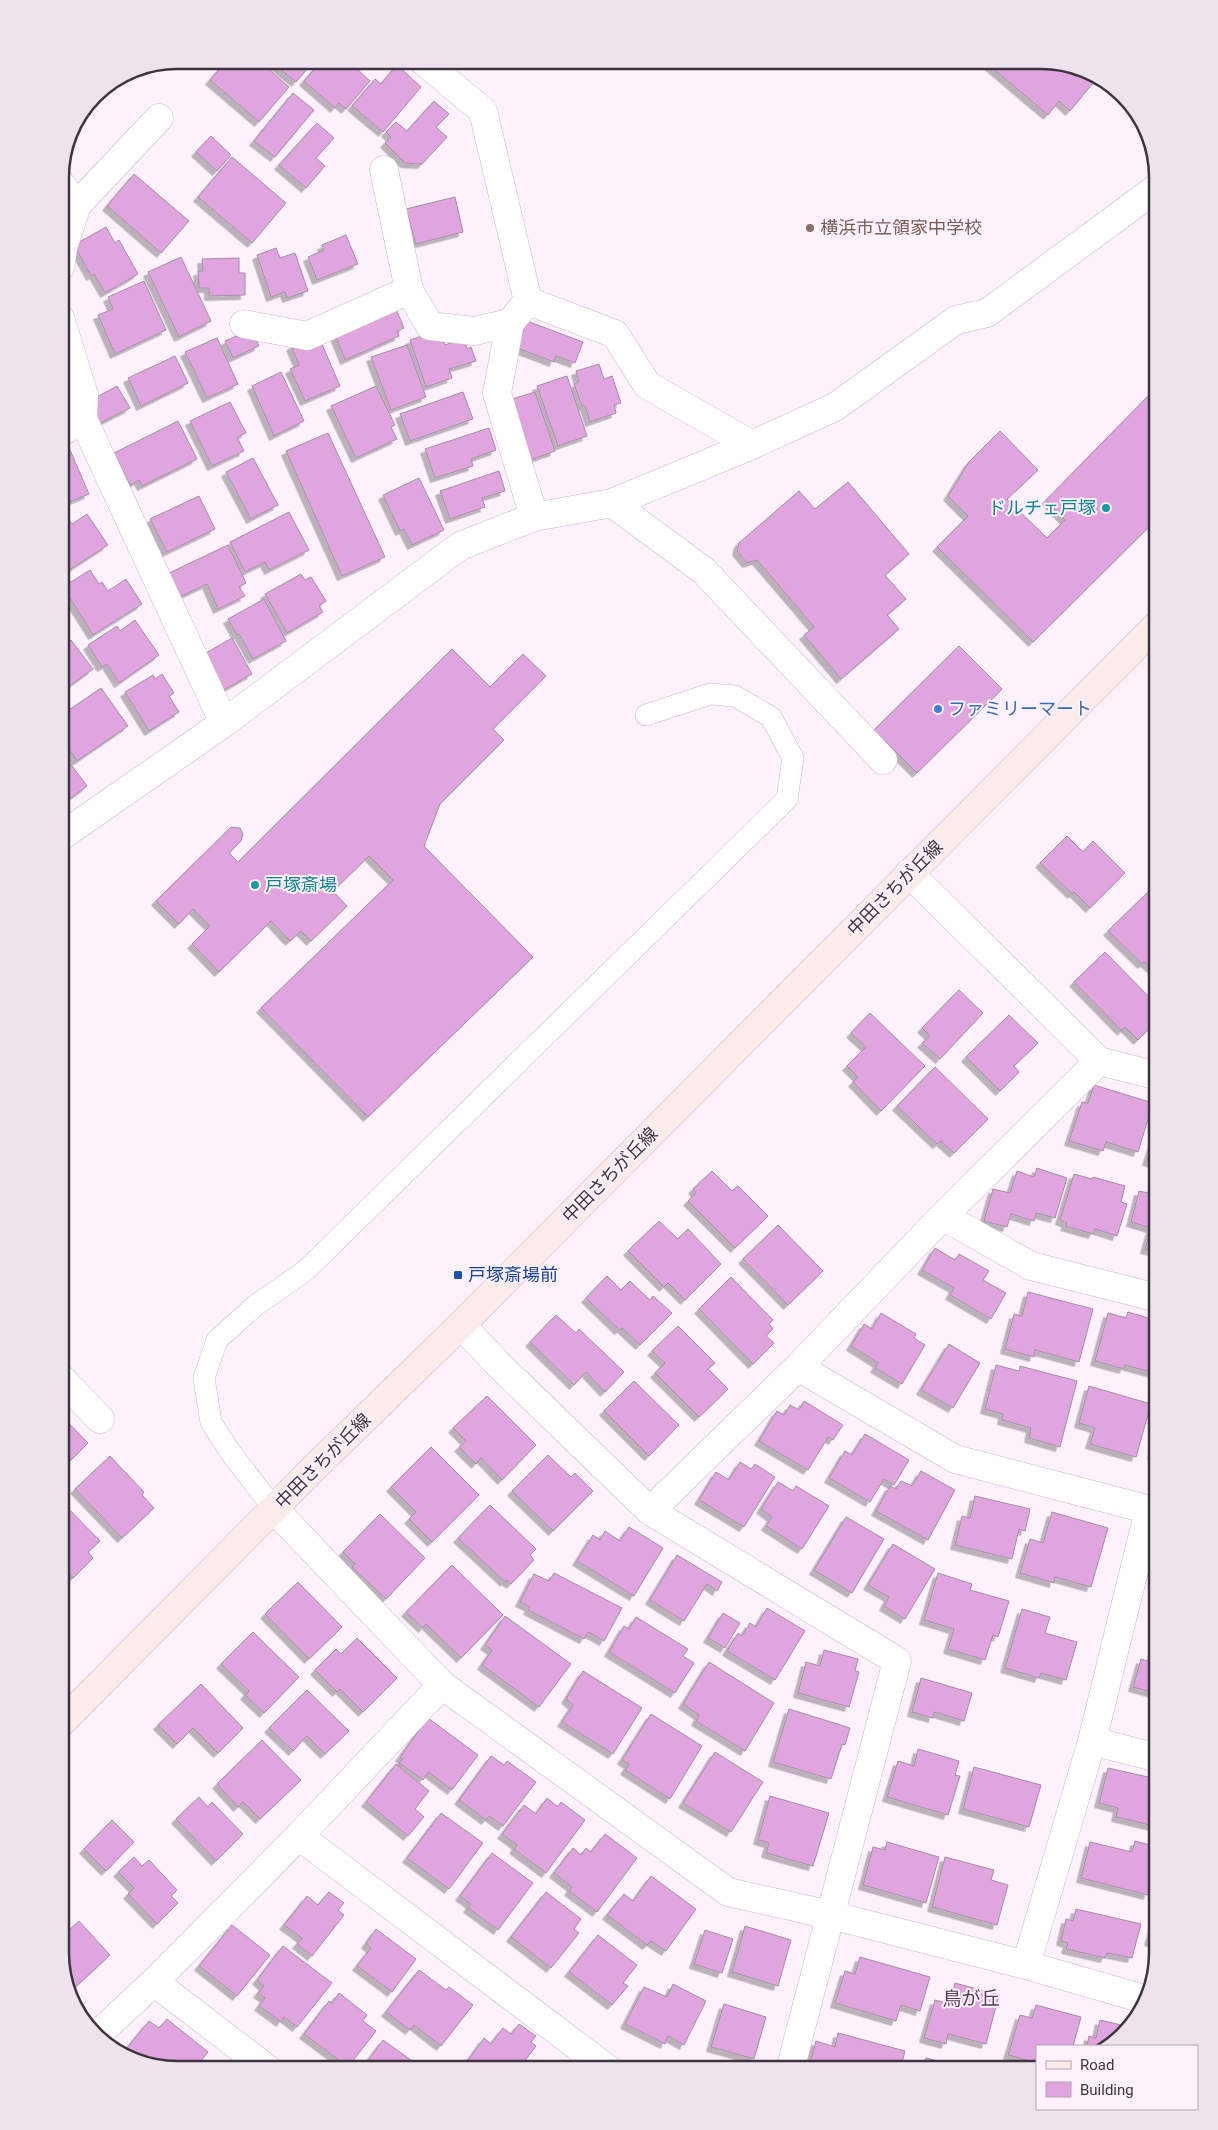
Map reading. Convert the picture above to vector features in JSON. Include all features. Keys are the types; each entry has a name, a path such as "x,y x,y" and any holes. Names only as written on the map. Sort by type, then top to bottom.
{"street":[{"path":"433,69 483,111 528,301"},
{"path":"69,229 77,205 159,118"},
{"path":"384,170 409,290 430,326 474,331 510,323"},
{"path":"69,830 224,723 460,546 534,517 612,503 752,445 835,407 956,320 987,313 1149,194"},
{"path":"69,195 77,205"},
{"path":"244,324 307,336 409,290"},
{"path":"528,301 510,323 497,393 534,517"},
{"path":"528,301 615,334 646,385 752,445"},
{"path":"69,347 84,395 83,419 224,723"},
{"path":"69,428 83,419"},
{"path":"612,503 704,571 883,760"},
{"name":"中田さちが丘線","path":"69,1715 461,1325 909,872 1149,633"},
{"path":"909,872 1099,1061 1149,1074"},
{"path":"650,1511 798,1367 944,1216 1099,1061"},
{"path":"944,1216 1031,1266 1149,1296"},
{"path":"461,1325 501,1367 650,1511 897,1662 792,2061"},
{"path":"798,1367 955,1459 1149,1510"},
{"path":"69,1386 100,1419"},
{"path":"274,1509 442,1685 728,1892 831,1915 1026,1965 1140,1998"},
{"path":"1026,1965 1092,1741 1149,1530"},
{"path":"102,2030 154,1982 299,1836 442,1685"},
{"path":"1092,1741 1149,1756"},
{"path":"299,1836 597,2061"},
{"path":"154,1982 257,2061"}],"lane":[{"path":"274,1509 228,1449 211,1422 204,1378 217,1340 256,1305 305,1271 788,799 793,758 771,717 736,696 710,694 646,715"}],"building":[{"path":"219,69 268,69 289,87 259,122 210,80"},
{"path":"280,69 307,69 296,82"},
{"path":"314,69 357,69 370,81 346,109 339,103 335,108 304,81"},
{"path":"394,69 401,69 421,87 383,132 352,106 375,79 381,84"},
{"path":"994,69 1048,69 1076,74 1093,83 1070,111 1059,101 1048,115"},
{"path":"293,93 314,110 275,157 254,141"},
{"path":"434,101 449,114 436,127 447,137 422,164 405,163 385,143 391,137 386,132 396,122 407,131"},
{"path":"317,123 334,138 316,158 325,166 306,188 279,165"},
{"path":"211,136 231,155 217,171 196,152"},
{"path":"232,157 286,203 252,243 198,197"},
{"path":"134,174 189,221 161,253 107,206"},
{"path":"455,197 463,232 416,244 406,209"},
{"path":"106,227 115,243 119,240 138,274 105,293 94,274 91,276 74,245"},
{"path":"346,235 358,264 317,280 308,257 324,250 322,245"},
{"path":"276,248 280,258 295,253 308,291 287,298 285,292 271,297 257,255"},
{"path":"181,257 211,321 179,337 148,272"},
{"path":"239,258 239,273 245,273 245,295 209,296 209,288 199,288 198,271 203,271 202,259"},
{"path":"144,281 166,330 115,354 98,315 113,309 108,297"},
{"path":"394,304 404,328 397,331 399,336 345,360 333,330"},
{"path":"527,321 583,342 575,363 556,356 554,362 517,348"},
{"path":"440,330 445,345 464,338 467,349 471,347 476,361 449,369 452,378 426,387 410,340"},
{"path":"246,332 254,334 259,346 233,358 225,341"},
{"path":"318,335 340,386 305,401 290,369 299,365 291,346"},
{"path":"217,338 238,384 207,398 185,352"},
{"path":"407,345 426,397 391,410 371,357"},
{"path":"175,356 188,383 141,406 128,378"},
{"path":"599,364 604,379 612,376 621,403 614,405 616,413 590,422 585,406 582,406 574,384 579,382 576,371"},
{"path":"281,372 304,421 274,436 252,386"},
{"path":"567,376 587,436 558,446 537,386"},
{"path":"117,386 130,408 96,425 84,404"},
{"path":"376,386 395,425 391,427 397,439 356,458 331,406"},
{"path":"463,392 473,419 410,441 400,414"},
{"path":"535,392 555,451 527,461 502,402"},
{"name":"ドルチェ戸塚","path":"1149,395 1149,527 1033,642 937,547 968,516 948,496 969,462 1000,431 1038,470 1007,499 1047,538 1065,520 1046,500"},
{"path":"230,402 246,433 237,437 244,451 212,466 190,421"},
{"path":"178,421 197,459 142,486 139,480 130,485 114,453"},
{"path":"489,428 496,450 471,459 473,466 435,478 425,449"},
{"path":"328,433 385,557 342,576 286,451"},
{"path":"69,448 89,494 69,502"},
{"path":"253,458 278,505 251,519 226,472"},
{"path":"499,471 505,491 482,498 485,507 450,519 440,491"},
{"path":"419,478 444,530 412,545 404,529 400,531 383,495"},
{"path":"848,482 909,554 885,575 906,599 887,615 899,629 841,679 804,635 814,627 757,560 747,563 737,551 739,543 799,491 815,509"},
{"path":"199,496 215,529 167,552 150,519"},
{"path":"289,512 309,550 269,570 265,562 245,572 230,542"},
{"path":"87,514 108,545 69,570 69,520 72,524"},
{"path":"228,545 246,583 239,587 245,596 218,609 207,584 177,598 165,575"},
{"path":"90,570 99,584 102,582 108,591 126,579 142,604 93,635 69,597 69,583"},
{"path":"301,574 305,580 311,577 326,601 319,606 323,612 287,633 265,594"},
{"path":"264,599 286,641 253,659 228,619"},
{"path":"135,620 159,655 119,683 107,664 102,667 88,645 117,626 120,631"},
{"path":"232,638 252,674 220,692 199,657"},
{"path":"71,640 93,669 69,686 69,641"},
{"name":"ファミリーマート","path":"959,646 1002,689 917,773 874,730"},
{"name":"戸塚斎場","path":"452,649 490,687 523,654 546,676 493,729 504,740 440,804 424,846 533,957 368,1117 261,1008 393,880 369,856 333,891 347,906 311,941 301,931 290,941 271,921 219,972 192,944 210,926 193,909 179,924 156,901 231,827 240,828 243,834 241,841 229,853 238,862"},
{"path":"162,674 174,693 169,696 179,712 149,731 125,692 153,675 155,679"},
{"path":"101,688 128,726 77,761 69,750 69,710"},
{"path":"69,762 87,786 69,800"},
{"path":"1067,836 1083,852 1093,841 1125,873 1090,908 1074,892 1072,894 1040,863"},
{"path":"1149,893 1149,966 1145,962 1142,964 1108,931"},
{"path":"1105,952 1149,997 1149,1029 1138,1040 1125,1027 1122,1031 1074,982"},
{"path":"959,990 983,1013 940,1059 922,1043 930,1036 922,1028"},
{"path":"870,1013 925,1066 881,1111 853,1082 858,1077 847,1066 866,1047 851,1033"},
{"path":"1009,1015 1038,1043 1014,1066 1019,1072 1000,1091 966,1057"},
{"path":"935,1067 988,1119 954,1153 941,1141 937,1144 897,1106"},
{"path":"1094,1085 1149,1102 1149,1116 1138,1152 1106,1142 1103,1151 1069,1141 1082,1102 1088,1103"},
{"path":"1037,1168 1067,1178 1055,1218 1036,1213 1034,1221 1011,1214 1007,1227 984,1221 993,1189 1010,1193 1017,1171 1034,1177"},
{"path":"712,1171 732,1191 738,1186 768,1216 735,1248 688,1201 696,1193 693,1189"},
{"path":"1074,1174 1125,1186 1121,1202 1127,1204 1117,1236 1095,1229 1093,1234 1065,1226 1067,1223 1060,1220"},
{"path":"1149,1189 1149,1227 1131,1222 1139,1191 1148,1193"},
{"path":"659,1221 678,1239 688,1229 721,1264 685,1300 668,1283 664,1287 628,1251"},
{"path":"778,1225 823,1271 788,1305 743,1259"},
{"path":"1149,1235 1149,1250 1145,1249"},
{"path":"935,1248 955,1260 959,1254 989,1271 983,1280 1006,1293 991,1319 950,1295 954,1288 922,1270"},
{"path":"607,1276 621,1290 630,1281 650,1300 653,1296 672,1313 640,1345 622,1328 619,1330 586,1298"},
{"path":"731,1277 773,1320 769,1324 773,1329 766,1336 774,1343 753,1364 699,1309"},
{"path":"1028,1292 1093,1309 1079,1362 1035,1350 1034,1357 1005,1349 1014,1314 1022,1316"},
{"path":"1128,1312 1149,1318 1149,1372 1125,1365 1124,1369 1095,1361 1108,1313 1126,1318"},
{"path":"881,1313 916,1334 914,1338 925,1345 902,1384 875,1368 878,1363 851,1346 864,1324 872,1329"},
{"path":"556,1315 576,1333 579,1329 624,1372 605,1392 586,1372 574,1385 530,1342"},
{"path":"678,1326 715,1363 708,1369 728,1389 699,1417 655,1373 665,1363 652,1351"},
{"path":"949,1344 980,1363 953,1408 921,1390"},
{"path":"996,1365 1019,1371 1020,1366 1077,1381 1060,1447 1029,1438 1031,1428 1002,1420 1003,1414 985,1409"},
{"path":"634,1381 679,1425 649,1456 604,1411"},
{"path":"1089,1386 1149,1403 1149,1411 1136,1457 1090,1444 1095,1428 1079,1423"},
{"path":"487,1396 536,1445 502,1480 481,1458 476,1464 459,1447 466,1441 453,1428"},
{"path":"804,1401 843,1425 833,1440 828,1437 808,1470 759,1441 777,1411 784,1415 790,1405 799,1410"},
{"path":"69,1423 88,1443 69,1462"},
{"path":"865,1434 909,1460 894,1485 884,1479 870,1502 829,1478 845,1451 852,1455"},
{"path":"431,1447 479,1495 432,1542 409,1519 416,1512 391,1487"},
{"path":"548,1455 571,1477 575,1473 593,1491 553,1531 512,1491"},
{"path":"110,1456 144,1492 142,1495 154,1508 122,1538 75,1489"},
{"path":"740,1462 751,1469 755,1464 775,1477 744,1527 699,1500 716,1472 729,1480"},
{"path":"921,1471 955,1490 928,1540 876,1511 890,1486 896,1489 901,1481 912,1486"},
{"path":"778,1482 793,1491 796,1486 829,1506 802,1549 766,1526 772,1517 761,1509"},
{"path":"975,1496 1030,1509 1025,1531 1019,1529 1012,1559 955,1545 962,1516 970,1518"},
{"path":"490,1505 536,1549 530,1555 534,1560 511,1584 506,1580 505,1582 458,1538"},
{"path":"69,1509 100,1541 88,1552 93,1558 73,1578 69,1574"},
{"path":"1052,1512 1108,1528 1091,1587 1055,1577 1054,1583 1020,1573 1030,1539 1043,1543"},
{"path":"380,1514 425,1558 386,1599 352,1567 355,1564 343,1552"},
{"path":"846,1517 884,1539 852,1593 814,1570"},
{"path":"629,1527 663,1548 634,1596 577,1561 593,1535 600,1540 605,1531 620,1541"},
{"path":"893,1544 935,1569 905,1619 884,1606 889,1597 868,1585"},
{"path":"677,1555 722,1582 717,1591 707,1584 684,1621 650,1600"},
{"path":"452,1565 503,1615 461,1658 426,1624 423,1628 406,1612"},
{"path":"554,1573 622,1608 604,1641 588,1632 584,1639 528,1610 530,1607 520,1602 534,1574 549,1581"},
{"path":"938,1573 972,1584 970,1590 1009,1601 998,1637 993,1635 985,1660 948,1649 954,1629 924,1620"},
{"path":"298,1582 342,1627 309,1659 265,1614"},
{"path":"767,1608 805,1631 775,1680 727,1651 738,1633 742,1636 750,1623 756,1627"},
{"path":"1022,1609 1050,1617 1045,1633 1077,1642 1066,1680 1041,1673 1039,1678 1005,1668"},
{"path":"723,1613 740,1623 725,1648 708,1638"},
{"path":"505,1616 571,1664 539,1707 482,1665 492,1650 485,1645"},
{"path":"636,1617 688,1649 683,1656 694,1663 675,1693 609,1652 624,1626 629,1629"},
{"path":"253,1632 299,1677 264,1713 245,1695 249,1691 221,1664"},
{"path":"357,1638 397,1678 363,1712 340,1689 337,1692 315,1670 336,1649 341,1654"},
{"path":"824,1650 858,1659 855,1671 859,1672 849,1707 798,1693 806,1662 820,1666"},
{"path":"1141,1659 1149,1662 1149,1691 1133,1687"},
{"path":"709,1662 774,1703 745,1751 696,1721 699,1715 683,1704"},
{"path":"583,1671 642,1708 613,1754 562,1722 573,1705 566,1699"},
{"path":"921,1678 972,1693 964,1721 934,1712 933,1718 912,1712"},
{"path":"201,1684 243,1728 218,1753 193,1728 177,1744 158,1725"},
{"path":"307,1690 349,1731 325,1754 307,1736 293,1751 269,1728"},
{"path":"789,1709 850,1728 845,1745 842,1744 831,1779 773,1762"},
{"path":"651,1714 702,1746 670,1799 625,1770 629,1764 622,1760"},
{"path":"428,1718 478,1755 452,1790 428,1772 423,1780 399,1763 403,1759 400,1757"},
{"path":"262,1740 301,1780 260,1819 243,1802 238,1807 217,1784"},
{"path":"918,1749 959,1761 955,1775 960,1776 948,1815 887,1797 898,1761 914,1766"},
{"path":"715,1752 763,1782 731,1832 683,1803"},
{"path":"491,1756 504,1765 507,1761 536,1782 503,1826 489,1816 486,1820 459,1800"},
{"path":"396,1764 429,1791 415,1809 424,1817 408,1836 366,1802"},
{"path":"974,1767 1041,1785 1029,1827 963,1809"},
{"path":"1108,1768 1149,1777 1149,1825 1116,1817 1118,1808 1099,1803"},
{"path":"770,1796 829,1813 813,1866 766,1853 769,1843 758,1840"},
{"path":"199,1797 208,1807 212,1802 243,1834 216,1861 176,1819"},
{"path":"547,1798 558,1807 561,1802 585,1820 546,1873 514,1849 517,1845 502,1834 524,1805 536,1814"},
{"path":"441,1813 483,1843 449,1889 407,1858"},
{"path":"112,1820 134,1842 106,1871 84,1849"},
{"path":"605,1834 637,1858 597,1912 569,1891 572,1887 554,1873 573,1848 581,1855 586,1848 591,1852"},
{"path":"1135,1841 1149,1845 1148,1895 1081,1878 1090,1842 1132,1852"},
{"path":"887,1842 939,1857 926,1903 863,1885 873,1847 885,1850"},
{"path":"492,1853 533,1883 498,1930 468,1908 471,1904 460,1896"},
{"path":"134,1857 142,1866 149,1860 177,1890 171,1896 178,1903 157,1924 128,1894 134,1888 118,1872"},
{"path":"945,1857 994,1870 991,1880 1008,1885 997,1925 932,1907"},
{"path":"651,1876 696,1909 666,1951 651,1941 647,1945 607,1915 624,1894 633,1901"},
{"path":"329,1892 344,1903 338,1910 344,1915 312,1956 297,1944 302,1938 284,1925 307,1896 318,1905"},
{"path":"546,1892 581,1919 574,1929 579,1933 551,1968 511,1937"},
{"path":"1076,1909 1141,1924 1132,1958 1107,1953 1105,1958 1066,1949 1068,1943 1061,1941 1066,1919 1073,1921"},
{"path":"79,1921 110,1955 74,1988 69,1960 69,1930"},
{"path":"232,1925 270,1955 237,1996 199,1966"},
{"path":"745,1926 791,1940 778,1986 732,1972"},
{"path":"376,1929 416,1959 392,1992 357,1966 371,1948 366,1944"},
{"path":"705,1930 733,1939 722,1973 694,1964"},
{"path":"598,1935 637,1965 623,1983 628,1986 612,2005 569,1972"},
{"path":"283,1946 332,1983 297,2027 284,2017 281,2022 259,2006 265,1998 258,1993 264,1986 257,1980"},
{"path":"860,1957 930,1977 920,2011 901,2005 896,2021 835,2003 845,1971 855,1974"},
{"path":"419,1970 446,1990 449,1987 473,2005 441,2046 414,2025 410,2030 386,2012"},
{"path":"955,1983 999,1995 986,2044 948,2034 946,2044 924,2038 935,2000 950,2004"},
{"path":"673,1984 706,2001 684,2045 668,2036 665,2044 625,2024 644,1987 667,1997"},
{"path":"339,1993 367,2015 363,2021 376,2031 353,2061 340,2061 304,2034 329,2001 332,2003"},
{"path":"724,2004 766,2017 754,2059 711,2047"},
{"path":"1036,2005 1081,2017 1073,2045 1036,2045 1036,2061 1008,2055 1020,2015 1032,2018"},
{"path":"167,2019 208,2052 201,2061 170,2061 142,2056 126,2049 149,2021 159,2028"},
{"path":"1100,2020 1122,2025 1098,2045 1087,2045 1089,2036 1096,2038"},
{"path":"519,2024 536,2036 531,2042 536,2046 525,2061 467,2061 484,2038 491,2044 503,2028 511,2034"},
{"path":"838,2033 905,2051 902,2061 810,2061 816,2041 835,2047"},
{"path":"383,2040 412,2061 368,2061"},
{"path":"926,2058 938,2061 925,2061"}],"place":[{"name":"横浜市立領家中学校","path":"810,228"},
{"name":"ドルチェ戸塚","path":"1106,508"},
{"name":"ファミリーマート","path":"938,709"},
{"name":"戸塚斎場","path":"255,885"},
{"name":"戸塚斎場前","path":"458,1275"}],"district":[{"name":"鳥が丘","path":"971,1998"}]}
